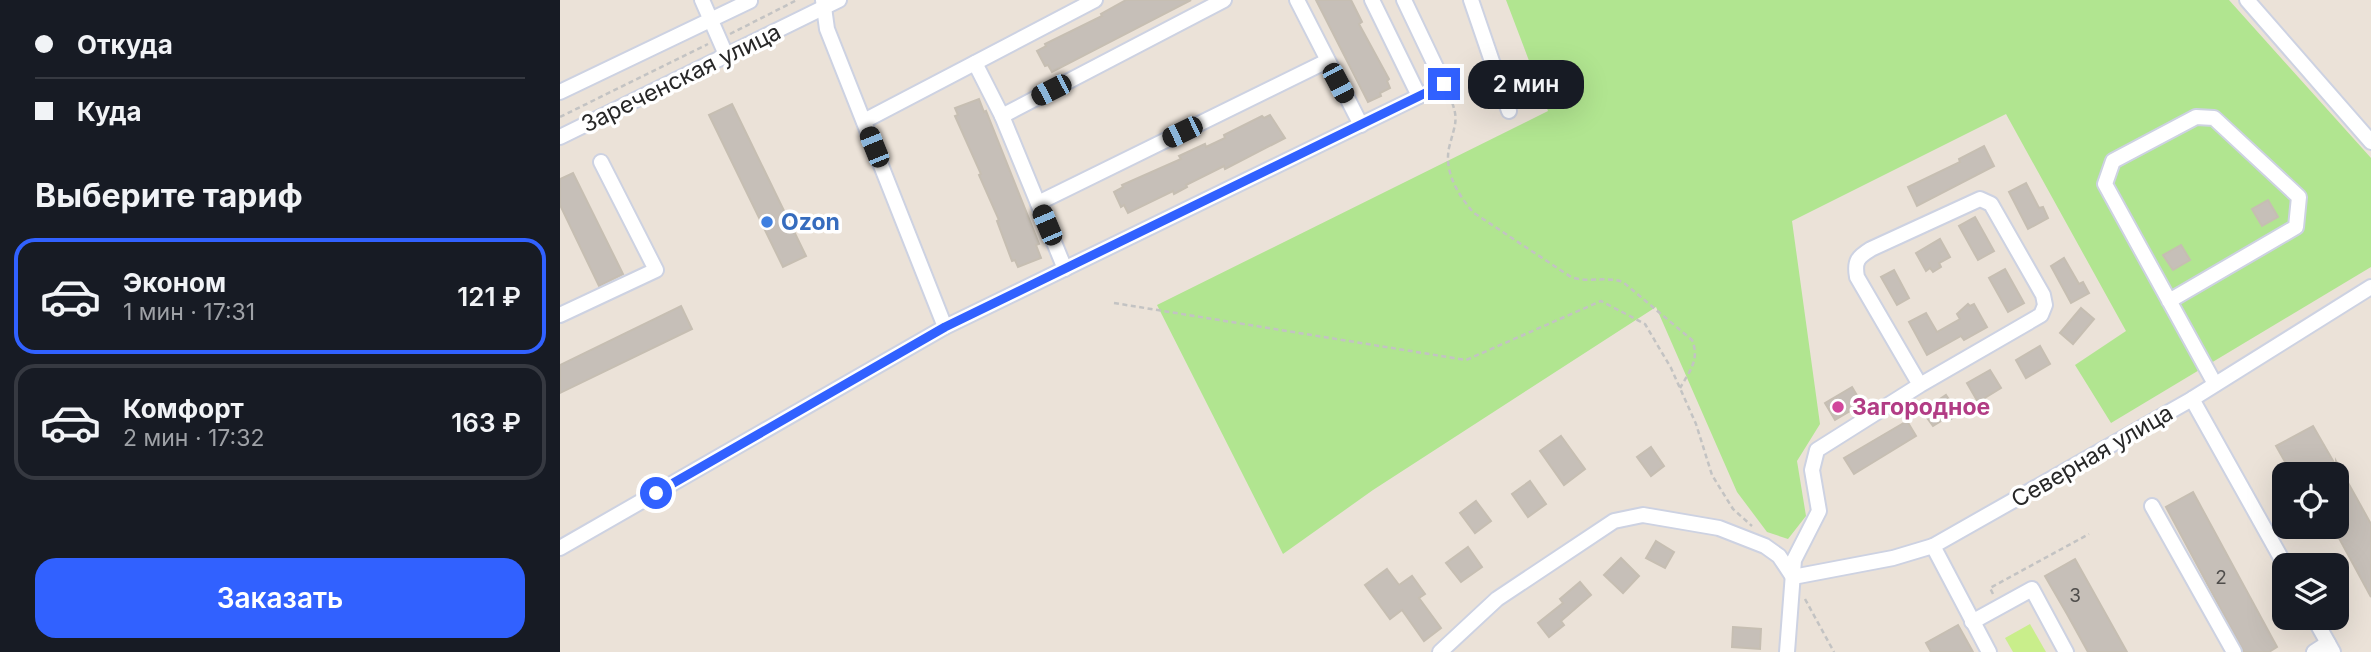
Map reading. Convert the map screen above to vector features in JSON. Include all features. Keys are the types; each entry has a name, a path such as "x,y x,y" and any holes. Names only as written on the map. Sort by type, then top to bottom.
{"street":[{"path":"702,0 727,57"},
{"path":"863,121 1095,0"},
{"path":"1002,116 1224,0"},
{"path":"1297,0 1361,125"},
{"path":"1372,0 1419,96"},
{"path":"560,548 945,327 1444,84 1404,0"},
{"path":"1471,0 1509,111"},
{"path":"2247,0 2371,142"},
{"path":"560,92 750,1"},
{"path":"829,2 827,29 945,327"},
{"name":"Зареченская улица","path":"560,137 727,57 829,2"},
{"path":"1038,203 1327,61"},
{"path":"975,63 1002,116 1065,269"},
{"path":"2169,301 2296,227 2299,197 2214,118 2196,117 2113,161 2105,184 2169,301 2215,384"},
{"path":"560,315 656,270 601,162"},
{"path":"1787,652 1794,560 1819,511 1812,470 1817,450 1920,385 2041,315 2045,305 2043,295 1991,204 1980,198 1871,248 1858,257 1854,264 1857,277 1920,385"},
{"name":"Северная улица","path":"1793,577 1893,558 1933,546 2192,399 2371,287"},
{"path":"2192,399 2278,553"},
{"path":"2152,506 2234,652"},
{"path":"1440,652 1497,599 1614,521 1643,515 1719,528 1765,546 1779,556 1793,577"},
{"path":"1933,546 1989,652"},
{"path":"1972,622 2032,589 2066,652"},
{"path":"2314,652 2330,648 2320,630"}],"path":[{"path":"560,117 797,0"},
{"path":"1444,84 1458,122 1449,150 1450,173 1462,200 1474,213 1571,277 1580,281 1611,278 1623,282 1692,340 1696,350 1694,365 1680,388"},
{"path":"1114,303 1466,360 1601,301 1645,324 1680,388 1696,424 1712,475 1733,509 1754,527 1765,546"},
{"path":"2000,607 1990,588 2089,534"},
{"path":"1805,599 1834,652"}],"green space":[{"path":"1506,0 2229,0 2371,158 2371,267 2111,423 2075,365 2126,331 2006,114 1792,221 1820,424 1797,461 1806,516 1788,539 1767,532 1737,492 1656,307 1373,490 1283,554 1157,305 1548,111"},
{"path":"2030,624 2046,652 2013,652 2005,638"}],"building":[{"path":"1126,0 1191,0 1052,72 1048,65 1045,66 1037,51 1046,46 1045,44 1102,16 1101,14"},
{"path":"1316,0 1351,0 1362,22 1359,24 1389,79 1387,81 1390,88 1380,93 1381,96 1368,102"},
{"path":"979,99 1039,244 1036,245 1041,258 1018,267 1015,260 1012,261 997,221 999,220 979,175 981,174 955,116 958,115 955,108"},
{"path":"732,104 806,256 783,267 709,115"},
{"path":"1270,115 1285,138 1225,169 1224,166 1186,185 1187,187 1174,194 1173,191 1128,213 1124,205 1121,207 1114,192 1123,187 1122,185 1181,159 1179,156 1205,144 1206,147 1225,138 1224,135 1262,116 1264,118"},
{"path":"1984,146 1994,166 1917,206 1908,187 1960,162 1959,159"},
{"path":"573,173 623,274 599,286 560,205 560,179"},
{"path":"2026,183 2039,208 2043,207 2048,218 2028,229 2009,192"},
{"path":"2268,200 2278,217 2262,226 2252,209"},
{"path":"1975,217 1994,251 1978,260 1959,226"},
{"path":"1940,239 1950,257 1939,263 1941,267 1933,272 1930,268 1926,271 1916,253"},
{"path":"2181,245 2190,260 2173,270 2163,255"},
{"path":"2064,258 2079,284 2083,282 2089,293 2071,303 2051,266"},
{"path":"2005,269 2024,303 2008,312 1989,278"},
{"path":"1894,270 1909,298 1897,305 1881,277"},
{"path":"1968,304 1974,304 1987,327 1964,340 1961,336 1927,355 1909,322 1926,313 1937,332 1960,319 1957,314"},
{"path":"681,306 692,329 560,393 560,365"},
{"path":"2081,308 2094,319 2073,344 2060,333"},
{"path":"2040,346 2050,364 2026,378 2016,360"},
{"path":"1990,370 2001,388 1978,402 1967,383"},
{"path":"1852,387 1862,404 1835,420 1825,403"},
{"path":"1946,395 1959,414 1933,426 1922,411"},
{"path":"1907,421 1916,436 1854,474 1844,458"},
{"path":"2313,426 2334,462 2285,462 2276,446"},
{"path":"1561,436 1585,469 1564,485 1540,451"},
{"path":"1651,447 1664,466 1651,476 1637,457"},
{"path":"1530,481 1546,504 1528,517 1512,494"},
{"path":"2349,484 2371,524 2371,597 2340,539 2349,539"},
{"path":"2193,492 2277,647 2269,652 2244,652 2166,507"},
{"path":"1476,501 1491,521 1475,533 1460,513"},
{"path":"1656,541 1674,552 1665,568 1646,558"},
{"path":"1468,547 1482,567 1461,582 1446,563"},
{"path":"1621,558 1639,576 1623,593 1604,575"},
{"path":"2075,559 2127,652 2088,652 2045,576"},
{"path":"1387,569 1399,585 1412,576 1425,594 1419,598 1441,628 1424,641 1402,610 1390,619 1365,585"},
{"path":"1580,582 1591,595 1561,621 1564,625 1549,637 1538,623 1563,603 1560,599"},
{"path":"1958,625 1973,652 1931,652 1926,643"},
{"path":"1733,627 1761,629 1760,649 1732,647"}],"place":[{"name":"Ozon","path":"767,222"},
{"name":"Загородное","path":"1838,407"}],"route":[{"path":"656,493 945,327 1444,84"}]}
